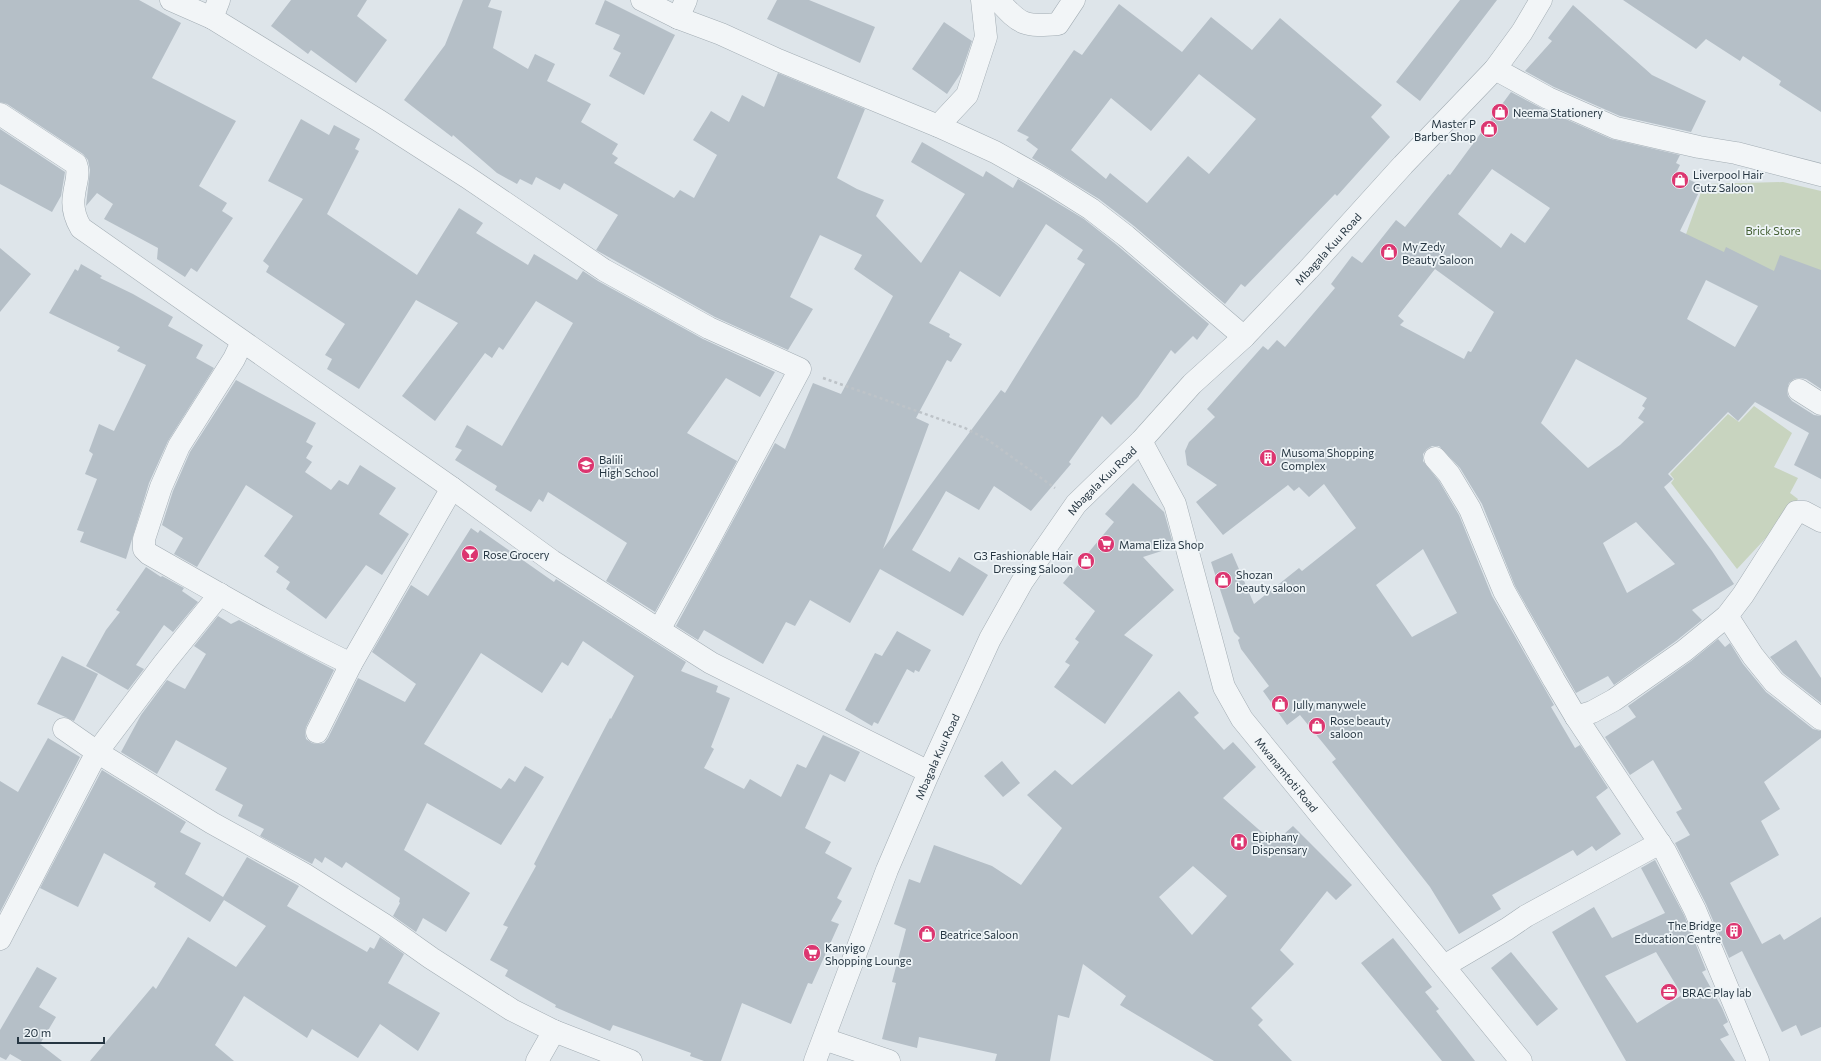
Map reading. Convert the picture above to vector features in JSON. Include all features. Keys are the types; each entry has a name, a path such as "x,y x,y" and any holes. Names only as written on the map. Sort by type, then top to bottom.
{"street":[{"path":"171,0 216,9 604,270 709,328 800,369 659,630"},
{"path":"642,0 682,9 720,34 778,60 938,126 995,152 1045,180 1091,209 1175,276 1244,337"},
{"path":"938,126 967,95 986,38 982,0"},
{"path":"998,0 1022,23 1042,25 1058,24 1074,0"},
{"name":"Mbagala Kuu Road","path":"815,1061 887,870 929,772 990,639 1022,582 1076,504 1140,441 1192,384 1244,337 1495,69 1522,32 1541,0"},
{"path":"1495,69 1548,98 1616,128 1699,147 1736,153 1821,176"},
{"path":"0,114 76,164 78,174 74,196 74,214 81,228 452,488 552,562 711,663 929,772"},
{"path":"242,342 234,359 178,446 161,487 143,543 146,552 313,646 351,664"},
{"path":"1799,390 1821,404"},
{"name":"Mwanamtoti Road","path":"1140,441 1175,504 1224,687 1242,719 1521,1061"},
{"path":"1435,458 1449,474 1470,509 1504,591 1576,717 1660,843 1695,910 1758,1061"},
{"path":"317,732 351,664 452,488"},
{"path":"1576,717 1592,712 1614,700 1684,651 1727,616 1743,595 1796,512 1804,512 1821,521"},
{"path":"0,938 97,752 165,662 220,594"},
{"path":"1727,616 1753,656 1774,682 1821,719"},
{"path":"64,729 97,752 212,823 304,874 383,924 431,958 506,1006 554,1031 631,1061"},
{"path":"1444,966 1507,929 1526,916 1660,843"},
{"path":"537,1061 554,1031"},
{"path":"824,1039 889,1061"}],"path":[{"path":"800,369 838,384 964,428 988,440 1076,504"}],"green space":[{"name":"Brick Store","path":"1783,182 1821,191 1821,290 1680,251 1704,184"},
{"path":"1754,406 1792,433 1774,467 1798,478 1790,493 1798,499 1788,514 1737,569 1671,483 1674,479 1670,474 1728,414 1739,422"}],"building":[{"path":"0,0 139,0 181,23 152,78 236,121 199,186 227,203 222,211 233,218 197,272 191,268 185,277 157,259 158,248 104,219 113,204 97,193 86,206 90,170 88,160 83,154 7,104 0,102"},
{"path":"291,0 367,0 357,16 387,40 356,83 311,50 308,54 271,26"},
{"path":"463,0 491,0 488,7 502,11 493,48 528,69 535,54 555,64 547,81 591,104 581,122 618,144 612,154 618,158 614,163 674,198 680,190 694,198 717,155 693,140 711,111 729,122 742,95 764,107 778,73 865,109 837,178 857,189 884,200 876,216 921,263 965,194 911,162 922,142 983,177 986,171 1013,188 1018,179 1084,219 1209,324 1197,340 1193,336 1175,354 1171,350 1138,397 1111,425 1102,416 1069,462 1071,464 1031,511 994,486 979,510 946,491 912,550 950,572 959,557 988,575 963,616 880,569 850,623 810,600 795,626 786,622 763,664 704,630 698,640 676,626 775,443 785,449 813,383 841,394 893,296 854,269 862,255 820,235 790,297 813,309 788,350 715,317 596,250 618,215 564,183 560,190 536,177 532,185 520,179 517,184 497,173 453,135 452,137 404,100 445,45","holes":["1046,224 1083,250 1077,259 1085,264 1005,393 1001,390 883,549 929,424 916,418 947,360 951,362 962,344 949,337 950,334 929,323 960,271 1000,297"]},
{"path":"605,0 675,35 644,95 609,76 621,53 613,49 620,35 595,24"},
{"path":"777,0 809,0 875,27 860,63 767,19"},
{"path":"1460,0 1497,0 1420,101 1396,82"},
{"path":"1623,0 1821,0 1821,112 1779,85 1781,81 1743,56 1740,61 1706,39 1696,49"},
{"path":"1119,4 1182,52 1211,17 1252,50 1280,18 1382,105 1371,117 1390,137 1337,196 1335,194 1245,287 1241,284 1225,304 1134,226 1099,199 1032,158 1038,149 1026,140 1029,137 1017,131 1074,50 1082,55","holes":["1199,74 1256,119 1209,174 1188,156 1147,203 1110,173 1106,179 1071,150 1111,98 1151,131"]},
{"path":"1573,5 1652,75 1706,101 1691,132 1620,116 1554,87 1525,71 1552,41 1548,38"},
{"path":"944,22 972,41 961,73 947,94 912,69"},
{"path":"1511,92 1543,109 1611,139 1680,155 1676,163 1680,165 1676,173 1702,186 1680,231 1724,252 1726,247 1774,271 1780,255 1821,270 1821,389 1806,379 1799,378 1794,379 1789,383 1787,390 1788,396 1792,401 1814,415 1821,416 1821,479 1794,465 1809,433 1755,402 1738,421 1728,412 1668,474 1673,479 1664,487 1712,551 1734,584 1692,610 1702,620 1676,641 1614,685 1608,676 1576,693 1515,586 1482,504 1460,468 1439,446 1432,446 1423,454 1423,461 1439,481 1459,515 1492,596 1554,705 1551,707 1575,748 1580,745 1608,788 1596,797 1621,834 1596,851 1592,846 1577,856 1573,850 1492,895 1501,909 1459,934 1430,887 1332,762 1336,759 1300,715 1287,725 1263,691 1269,686 1241,649 1238,640 1240,638 1234,632 1211,562 1232,553 1254,604 1299,568 1302,571 1356,528 1324,484 1309,497 1299,487 1294,491 1288,485 1223,535 1196,502 1217,485 1187,465 1185,451 1189,442 1215,417 1207,409 1263,346 1268,350 1277,340 1285,347 1335,288 1331,284 1352,256 1362,263 1396,220 1405,227 1448,174 1450,175","holes":["1492,169 1550,208 1525,243 1511,233 1501,248 1458,214","1435,269 1494,312 1471,352 1468,351 1464,359 1400,325 1404,321 1398,316","1706,280 1758,306 1735,347 1687,319","1576,359 1647,398 1642,406 1645,408 1638,418 1644,422 1620,445 1588,468 1541,423","1636,522 1675,564 1627,593 1603,543","1423,549 1457,613 1412,637 1376,585"]},
{"path":"301,119 329,135 334,125 360,139 355,149 359,151 327,214 417,275 459,208 483,223 476,233 528,265 534,254 577,280 583,271 598,281 703,339 775,372 760,397 726,378 687,433 737,461 655,612 606,581 627,543 548,492 543,502 539,499 531,512 495,490 497,486 455,460 462,450 455,447 467,425 502,446 573,323 536,301 503,350 499,347 492,358 485,353 435,421 402,396 458,323 416,300 359,389 327,369 332,359 325,355 345,324 266,272 269,266 263,261 303,199 268,181"},
{"path":"0,129 65,172 61,196 52,212 0,184"},
{"path":"0,248 31,274 0,312"},
{"path":"81,264 102,276 100,278 133,294 173,317 168,326 203,345 196,358 214,368 168,441 149,483 126,559 80,542 84,532 77,530 97,479 85,474 93,454 89,451 99,424 114,431 146,365 117,351 120,347 49,313 75,269 78,271"},
{"path":"236,380 316,423 306,442 313,446 306,458 312,462 305,472 331,490 339,480 348,485 360,465 396,488 379,514 409,534 382,575 366,565 326,619 286,589 290,582 276,572 279,567 264,556 293,516 246,485 197,567 174,554 183,538 162,525 173,491 190,452"},
{"path":"1133,483 1164,512 1174,547 1143,557 1174,590 1124,635 1153,655 1105,724 1054,687 1070,665 1065,662 1079,642 1075,639 1095,611 1063,583 1114,522 1105,514"},
{"path":"471,528 478,533 480,530 554,582 556,579 686,662 681,671 718,686 716,692 730,698 711,747 714,749 704,768 744,789 750,779 781,797 797,764 806,768 823,735 860,752 845,782 830,774 805,828 831,842 825,853 852,868 837,898 842,901 831,921 839,924 812,984 808,983 791,1024 742,1003 721,1061 704,1061 690,1056 691,1053 613,1025 610,1031 555,1007 556,1005 505,976 508,970 490,960 508,927 503,925 536,866 534,864 610,718 611,719 634,676 583,641 568,666 562,662 542,693 481,653 424,744 501,789 509,778 515,782 525,766 544,777 501,845 427,803 404,850 470,893 446,932 423,918 416,932 393,916 400,903 400,898 346,862 342,868 325,857 322,863 315,858 312,864 260,836 264,829 238,816 243,805 215,790 227,768 176,740 157,774 121,752 141,715 167,680 185,689 206,654 194,646 218,616 231,624 239,620 334,670 306,727 306,739 312,743 324,743 328,738 358,678 405,702 416,684 372,652 411,585 428,596"},
{"path":"146,567 161,577 162,576 184,588 182,591 198,602 173,632 164,625 136,665 144,669 128,690 86,666 106,630 120,612 116,610"},
{"path":"897,631 931,650 919,672 915,670 914,673 907,669 878,724 874,722 872,726 845,710 875,653 882,656"},
{"path":"1718,639 1725,647 1730,643 1743,664 1766,692 1813,729 1821,731 1821,738 1764,782 1780,809 1761,821 1779,855 1730,883 1762,944 1780,934 1784,940 1821,917 1821,1027 1801,1036 1796,1025 1782,1032 1742,951 1729,958 1706,904 1675,843 1690,835 1676,812 1682,809 1653,760 1630,775 1605,737 1636,717 1628,706 1691,661"},
{"path":"1796,640 1821,678 1821,703 1783,673 1770,657"},
{"path":"62,656 98,674 74,721 37,704"},
{"path":"1179,691 1199,713 1194,717 1224,750 1233,742 1256,767 1223,798 1274,843 1293,826 1352,885 1336,900 1327,891 1280,950 1294,964 1251,1008 1263,1020 1258,1025 1292,1061 1214,1061 1120,1005 1126,996 1083,964 1069,1018 1058,1015 1050,1061 995,1061 997,1054 919,1037 917,1048 882,1039 896,983 892,982 906,929 894,924 909,879 920,883 934,845 992,866 1021,885 1062,828 1027,795 1055,770 1072,785","holes":["1193,866 1227,896 1192,935 1159,897"]},
{"path":"48,738 80,757 0,912 0,781 18,792"},
{"path":"1002,761 1020,783 1003,797 984,776"},
{"path":"102,770 186,822 180,832 201,843 185,874 223,897 247,857 299,886 287,906 367,952 370,947 374,949 380,937 404,954 388,983 440,1013 418,1051 380,1024 358,1058 312,1029 307,1038 244,996 215,1045 234,1061 90,1061 153,986 156,989 188,937 236,967 266,926 224,900 210,922 154,887 156,883 104,853 78,907 40,888"},
{"path":"1655,860 1684,915 1706,970 1702,972 1728,1022 1723,1025 1729,1035 1720,1039 1735,1061 1626,1061 1552,932 1594,907 1612,938 1665,913 1641,868","holes":["1656,952 1682,995 1637,1023 1605,976"]},
{"path":"1393,938 1432,987 1425,992 1439,1009 1436,1011 1475,1061 1442,1061 1361,963"},
{"path":"1511,952 1558,1009 1537,1026 1491,968"},
{"path":"37,967 57,978 39,1007 56,1017 40,1044 62,1061 22,1061 10,1054 6,1060 0,1057 0,1030"}],"place":[{"name":"Neema Stationery","path":"1500,112"},
{"name":"Master P Barber Shop","path":"1489,129"},
{"name":"Liverpool Hair Cutz Saloon","path":"1680,180"},
{"name":"My Zedy Beauty Saloon","path":"1389,252"},
{"name":"Musoma Shopping Complex","path":"1268,458"},
{"name":"Balili High School","path":"586,465"},
{"name":"Mama Eliza Shop","path":"1106,544"},
{"name":"Rose Grocery","path":"470,554"},
{"name":"G3 Fashionable Hair Dressing Saloon","path":"1086,561"},
{"name":"Shozan beauty saloon","path":"1223,580"},
{"name":"Jully manywele","path":"1280,704"},
{"name":"Rose beauty saloon","path":"1317,726"},
{"name":"Epiphany Dispensary","path":"1239,842"},
{"name":"The Bridge Education Centre","path":"1734,931"},
{"name":"Beatrice Saloon","path":"927,934"},
{"name":"Kanyigo Shopping Lounge","path":"812,953"},
{"name":"BRAC Play lab","path":"1669,992"}]}
